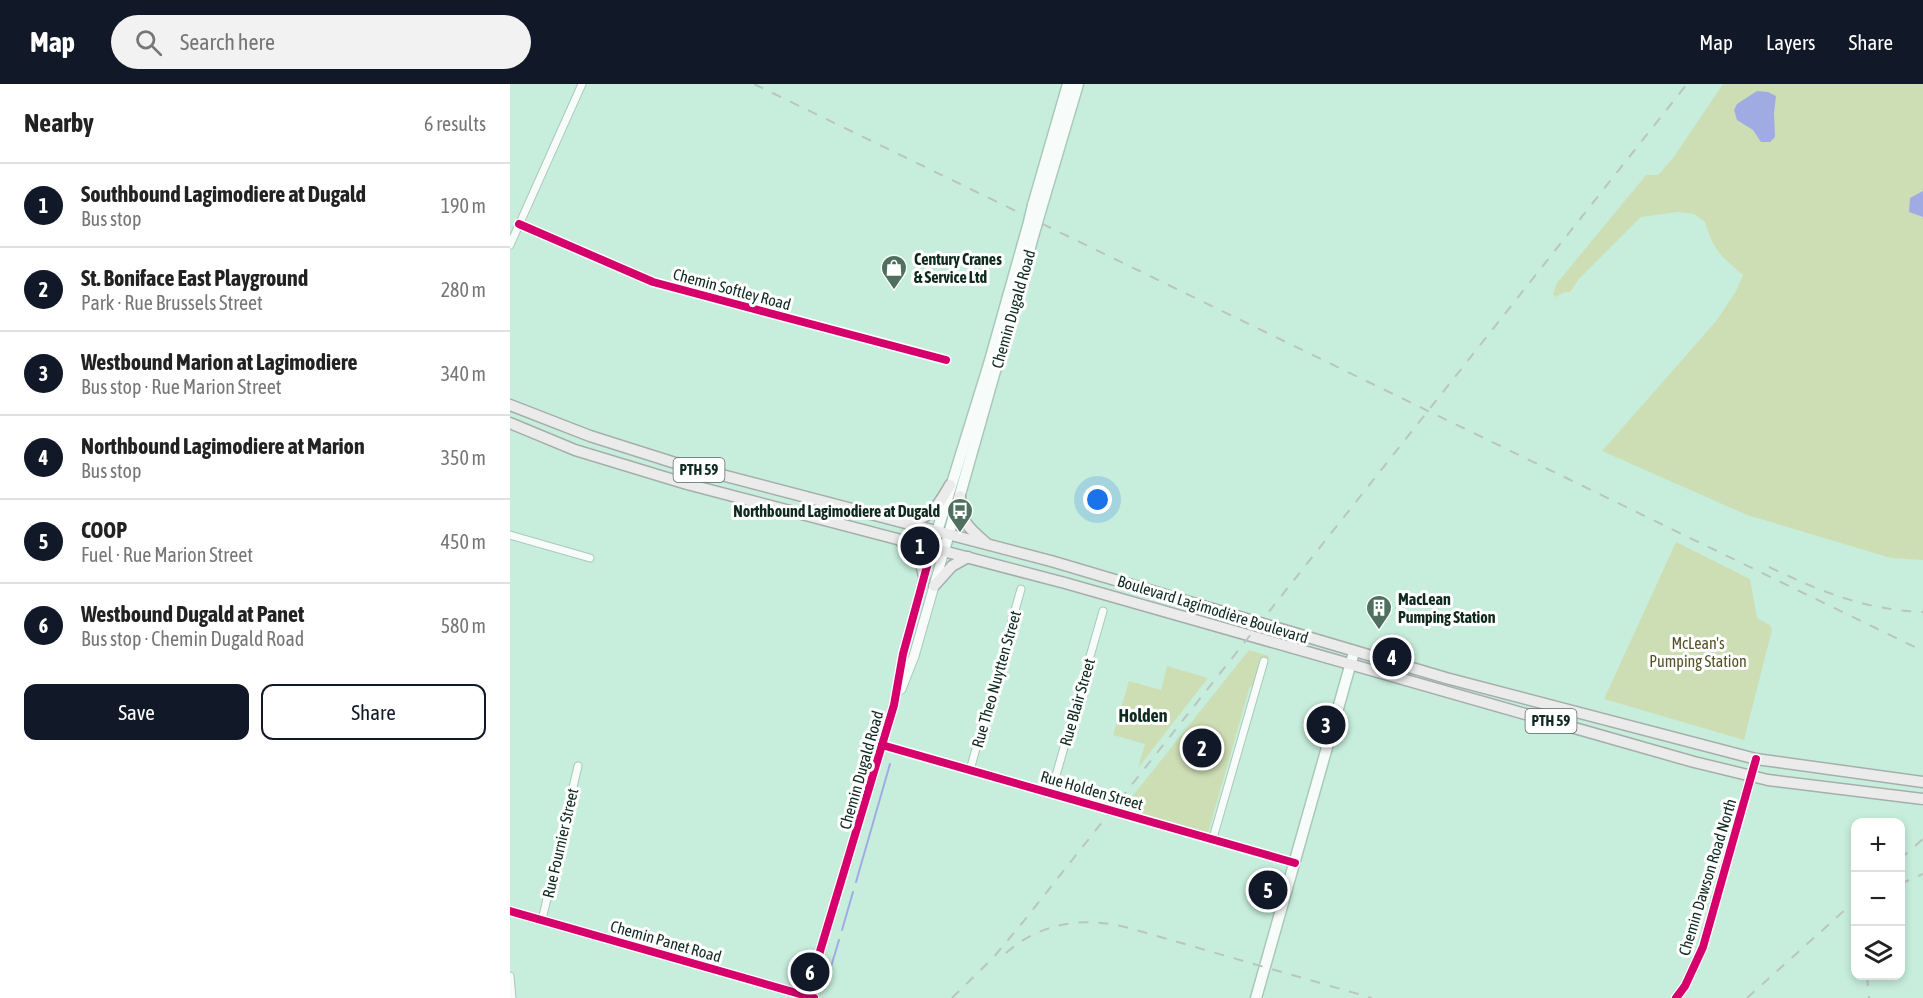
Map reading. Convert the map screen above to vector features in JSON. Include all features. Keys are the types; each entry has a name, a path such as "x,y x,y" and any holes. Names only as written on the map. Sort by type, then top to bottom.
{"main road":[{"name":"Chemin Dugald Road","path":"1037,207 1068,84"},
{"name":"Chemin Dugald Road","path":"932,548 1037,207 1078,84"},
{"name":"Chemin Dugald Road","path":"944,551 1032,224"},
{"name":"Boulevard Lagimodière Boulevard","path":"510,405 598,438 672,462 949,534 1180,598 1354,652 1756,759 1923,782"},
{"name":"Boulevard Lagimodière Boulevard","path":"510,423 574,450 670,480 969,557 1694,762 1751,776 1923,799"},
{"path":"893,520 912,521 927,517 950,485"},
{"path":"960,496 964,520 971,530 989,545"},
{"path":"897,539 916,553 922,565 924,577"},
{"path":"934,586 952,566 969,557"},
{"path":"1256,998 1354,652"}],"street":[{"path":"510,245 582,84"},
{"name":"Chemin Softley Road","path":"519,224 653,282 946,360"},
{"path":"510,535 590,558"},
{"name":"Chemin Dugald Road","path":"894,705 903,654 932,548"},
{"name":"Chemin Dugald Road","path":"809,997 894,705 914,656 944,551"},
{"name":"Rue Theo Nuytten Street","path":"970,770 1021,589"},
{"name":"Rue Blair Street","path":"1051,793 1103,611"},
{"path":"1213,838 1264,661"},
{"name":"Rue Holden Street","path":"882,745 1295,863"},
{"name":"Chemin Dawson Road North","path":"1676,998 1685,986 1703,947 1756,759"},
{"name":"Rue Fournier Street","path":"542,920 578,766"},
{"name":"Chemin Panet Road","path":"510,911 809,997"},
{"path":"510,976 512,998"}],"green space":[{"path":"1723,84 1923,84 1923,560 1891,558 1747,515 1602,451 1717,320 1736,291 1743,275 1719,252 1705,222 1694,214 1678,212 1641,217 1579,279 1570,292 1555,297 1553,294 1557,283 1646,175 1658,175 1673,158"},
{"name":"McLean's Pumping Station","path":"1676,542 1750,579 1757,618 1770,625 1772,630 1744,740 1604,699"},
{"path":"1249,650 1269,656 1260,688 1250,686 1208,833 1123,808"},
{"path":"1167,666 1208,678 1138,768 1145,744 1113,735 1129,681 1161,690"}],"water":[{"path":"1757,91 1768,92 1776,96 1775,137 1770,142 1761,142 1753,130 1737,120 1734,110 1737,104"},
{"path":"1923,191 1923,217 1909,212 1910,198"}],"waterway":[{"path":"856,882 890,764"},
{"path":"842,930 853,892"},
{"path":"825,987 839,940"}],"railway":[{"path":"754,84 1923,651"},
{"path":"952,998 993,958 1023,922 1687,84"},
{"path":"1769,567 1843,598 1882,608 1923,612"},
{"path":"1905,855 1923,839"},
{"path":"1905,882 1923,874"},
{"path":"1747,998 1851,904"},
{"path":"1006,953 1034,934 1049,928 1080,922 1113,924 1372,998"},
{"path":"1867,980 1869,998"}],"cycle path":[{"path":"519,224 653,282 946,360"},
{"path":"806,998 894,705 903,654 932,548"},
{"path":"882,745 1295,863"},
{"path":"1676,998 1685,986 1703,947 1756,759"},
{"path":"510,911 814,998"}],"place":[{"name":"Century Cranes & Service Ltd","path":"894,291"},
{"name":"Northbound Lagimodiere at Dugald","path":"960,534"},
{"name":"Southbound Lagimodiere at Dugald","path":"920,546"},
{"name":"MacLean Pumping Station","path":"1379,631"},
{"name":"Northbound Lagimodiere at Marion","path":"1392,657"},
{"name":"Westbound Marion at Lagimodiere","path":"1326,725"},
{"name":"St. Boniface East Playground","path":"1202,748"},
{"name":"COOP","path":"1268,890"},
{"name":"Westbound Dugald at Panet","path":"810,972"}],"district":[{"name":"Holden","path":"1143,716"}]}
